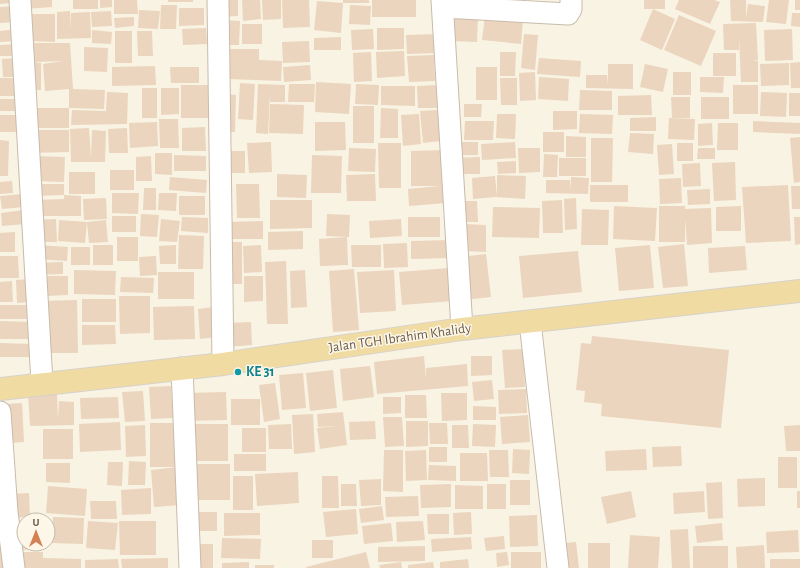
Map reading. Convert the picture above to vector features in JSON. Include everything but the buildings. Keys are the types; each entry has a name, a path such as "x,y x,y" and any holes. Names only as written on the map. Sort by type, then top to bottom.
{"main road":[{"name":"Jalan TGH Ibrahim Khalidy","path":"0,388 223,364 462,329 800,291"}],"street":[{"path":"20,0 42,383"},
{"path":"218,0 223,364"},
{"path":"462,329 443,3 568,14 571,9 571,0"},
{"path":"530,322 558,568"},
{"path":"182,368 190,568"},
{"path":"0,412 7,512 14,568"}],"place":[{"name":"KE 31","path":"238,372"}]}
